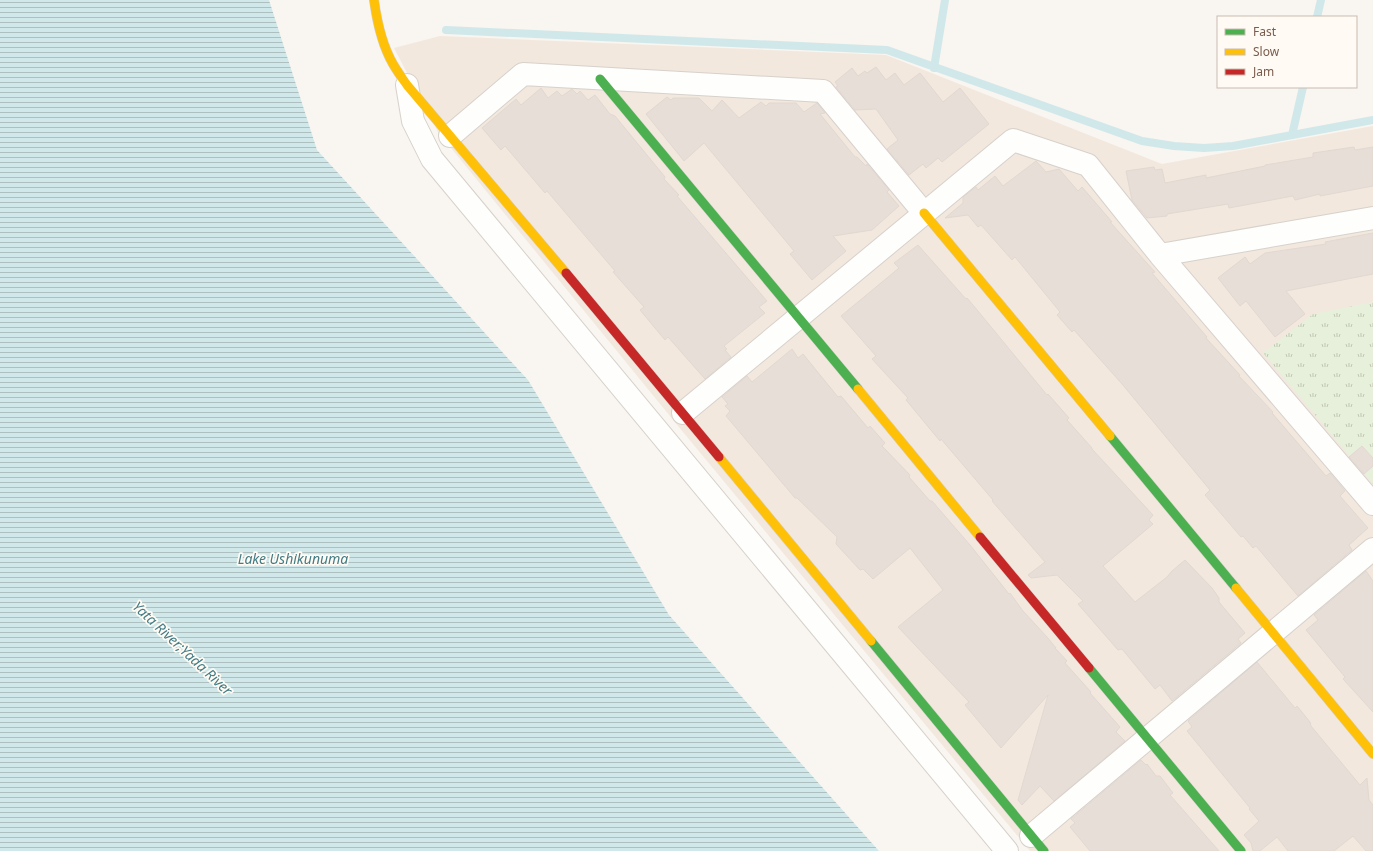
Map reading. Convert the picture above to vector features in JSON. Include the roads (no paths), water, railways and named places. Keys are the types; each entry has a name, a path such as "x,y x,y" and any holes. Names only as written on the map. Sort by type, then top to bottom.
{"street":[{"path":"374,0 377,21 391,61 407,85 683,413 1038,844 1147,739 1373,549"},
{"path":"450,136 523,74 823,91 1373,754"},
{"path":"600,78 1241,851"},
{"path":"407,85 413,121 432,159 1007,851"},
{"path":"683,413 1013,140 1088,165 1160,255 1373,504"},
{"path":"1160,255 1373,218"}],"water":[{"name":"Lake Ushikunuma","path":"0,0 269,0 317,150 528,380 669,615 879,851 0,851"}],"waterway":[{"path":"934,68 945,0"},
{"path":"1317,16 1321,0"},
{"path":"446,30 887,50 1142,141 1174,146 1204,148 1233,146 1373,120"},
{"path":"1292,135 1303,88"}],"water label":[{"name":"Yata River;Yada River","path":"183,648"}]}
